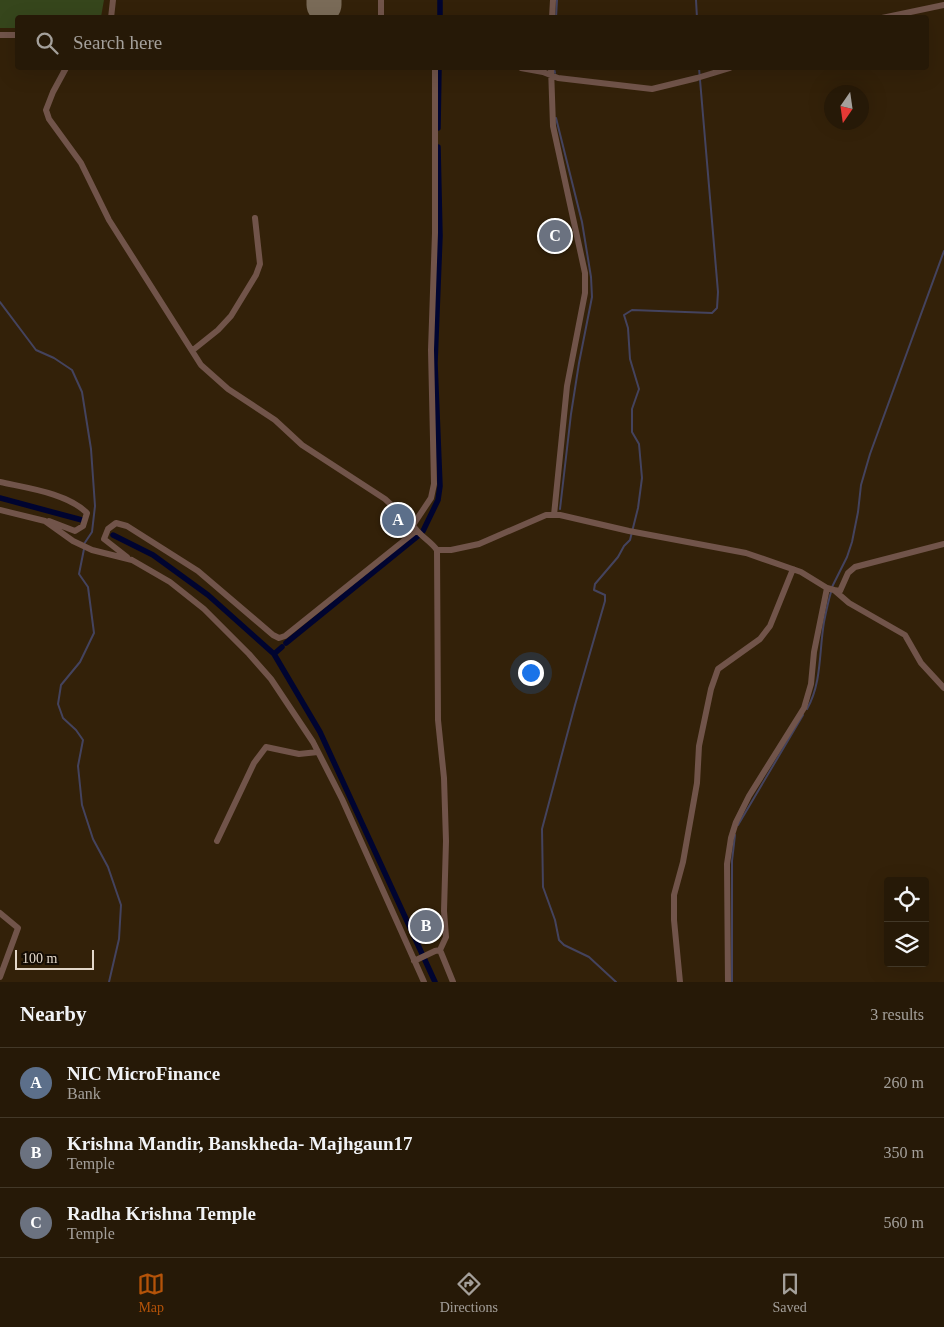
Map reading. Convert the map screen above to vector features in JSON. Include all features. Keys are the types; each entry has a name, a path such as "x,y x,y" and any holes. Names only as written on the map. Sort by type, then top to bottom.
{"street":[{"path":"111,15 113,0"},
{"path":"381,0 381,15"},
{"path":"552,15 553,0"},
{"path":"896,15 944,5"},
{"path":"0,35 15,35"},
{"path":"65,70 46,110 49,120 81,163 108,220 201,365 228,389 275,420 302,445 385,499 431,541 437,550 438,720 444,778 446,841 444,910 446,937 437,951 414,961"},
{"path":"424,982 342,799 313,742 271,679 204,609 170,582 132,560 104,539 108,529 116,523 135,531 198,571 273,635 279,638 285,636 348,587 415,528 431,498 434,484 431,350 435,233 435,70"},
{"path":"532,70 554,77 652,89 700,78 724,70"},
{"path":"552,70 554,77 553,126 585,273 585,293 567,386 554,515"},
{"path":"193,350 218,330 231,316 256,275 260,264 260,254 255,218"},
{"path":"0,482 36,490 74,502 86,514 82,526 75,531 60,524 0,510"},
{"path":"437,550 451,550 479,544 531,520 546,515 560,515 631,532 746,553 783,564 801,572 905,635 921,663 944,688"},
{"path":"46,521 74,541 92,550 132,560"},
{"path":"830,589 840,591 848,573 855,567 944,544"},
{"path":"680,982 674,920 674,895 697,783 699,746 711,689 718,669 760,639 770,626 793,569"},
{"path":"728,982 727,864 731,838 736,822 750,796 804,708 812,684 814,652 830,589"},
{"path":"217,841 254,763 266,747 299,754 318,752"},
{"path":"0,913 18,928 0,977"},
{"path":"437,951 453,982"}],"green space":[{"path":"0,0 104,0 101,15 15,15 15,28 0,28"}],"waterway":[{"path":"440,0 440,15"},
{"path":"556,15 557,0"},
{"path":"696,0 697,15"},
{"path":"438,128 439,70"},
{"path":"616,982 589,957 564,945 559,940 555,920 543,887 542,829 605,601 605,595 594,590 595,584 630,540 638,508 642,478 639,444 632,432 632,409 639,389 630,359 628,328 624,315 632,310 712,313 717,308 718,292 699,70"},
{"path":"556,118 582,222 591,277 592,297 571,414 560,509"},
{"path":"423,531 438,500 440,486 435,363 440,236 438,147"},
{"path":"832,587 847,557 852,542 861,485 870,454 944,251"},
{"path":"0,302 36,350 54,358 72,370 82,392 91,449 95,506 92,532 84,544"},
{"path":"0,498 82,520"},
{"path":"113,535 153,555 208,595 274,654 320,732 435,982"},
{"path":"286,643 419,535"},
{"path":"84,549 79,574 88,587 94,633 80,662 61,685 58,704 63,718 76,730 83,740 78,766 82,805 93,839 108,867 121,905 119,939 109,982"},
{"path":"807,709 818,678 824,622 831,592"},
{"path":"274,654 282,647"},
{"path":"738,825 803,715"},
{"path":"732,982 732,861 735,835"}],"runway":[{"path":"324,0 324,5"}],"place":[{"name":"Radha Krishna Temple","path":"555,236"},
{"name":"NIC MicroFinance","path":"398,520"},
{"name":"Krishna Mandir, Banskheda- Majhgaun17","path":"426,926"}]}
